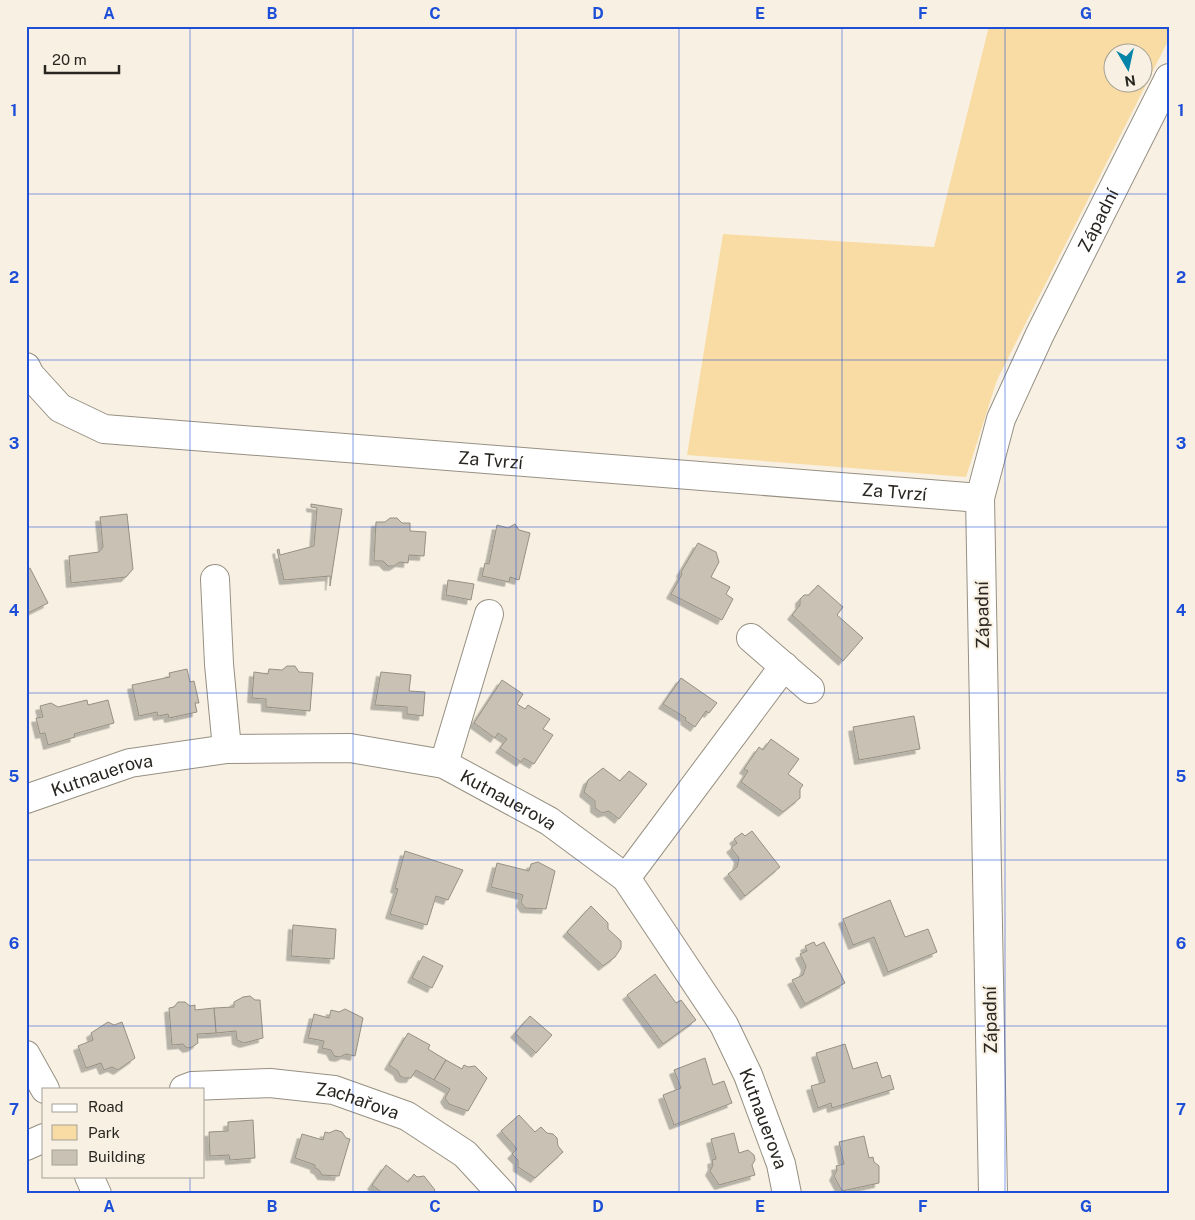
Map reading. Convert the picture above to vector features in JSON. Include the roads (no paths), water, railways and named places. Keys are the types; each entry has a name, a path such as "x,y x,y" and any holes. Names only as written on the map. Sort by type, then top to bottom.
{"street":[{"name":"Západní","path":"993,1194 980,498 1001,419 1040,334 1169,78"},
{"name":"Za Tvrzí","path":"26,367 30,375 60,408 104,429 980,498"},
{"path":"215,579 219,664 227,749"},
{"path":"444,764 489,614"},
{"path":"751,638 810,689"},
{"path":"626,878 784,666"},
{"name":"Kutnauerova","path":"26,799 130,763 227,749 350,748 444,764 549,821 626,878 724,1025 748,1074 781,1164 787,1194"},
{"path":"26,1055 45,1088"},
{"name":"Zachařova","path":"187,1088 192,1086 270,1083 334,1090 407,1116 464,1154 502,1194"},
{"path":"26,1146 42,1139"},
{"path":"90,1178 97,1194"}]}
